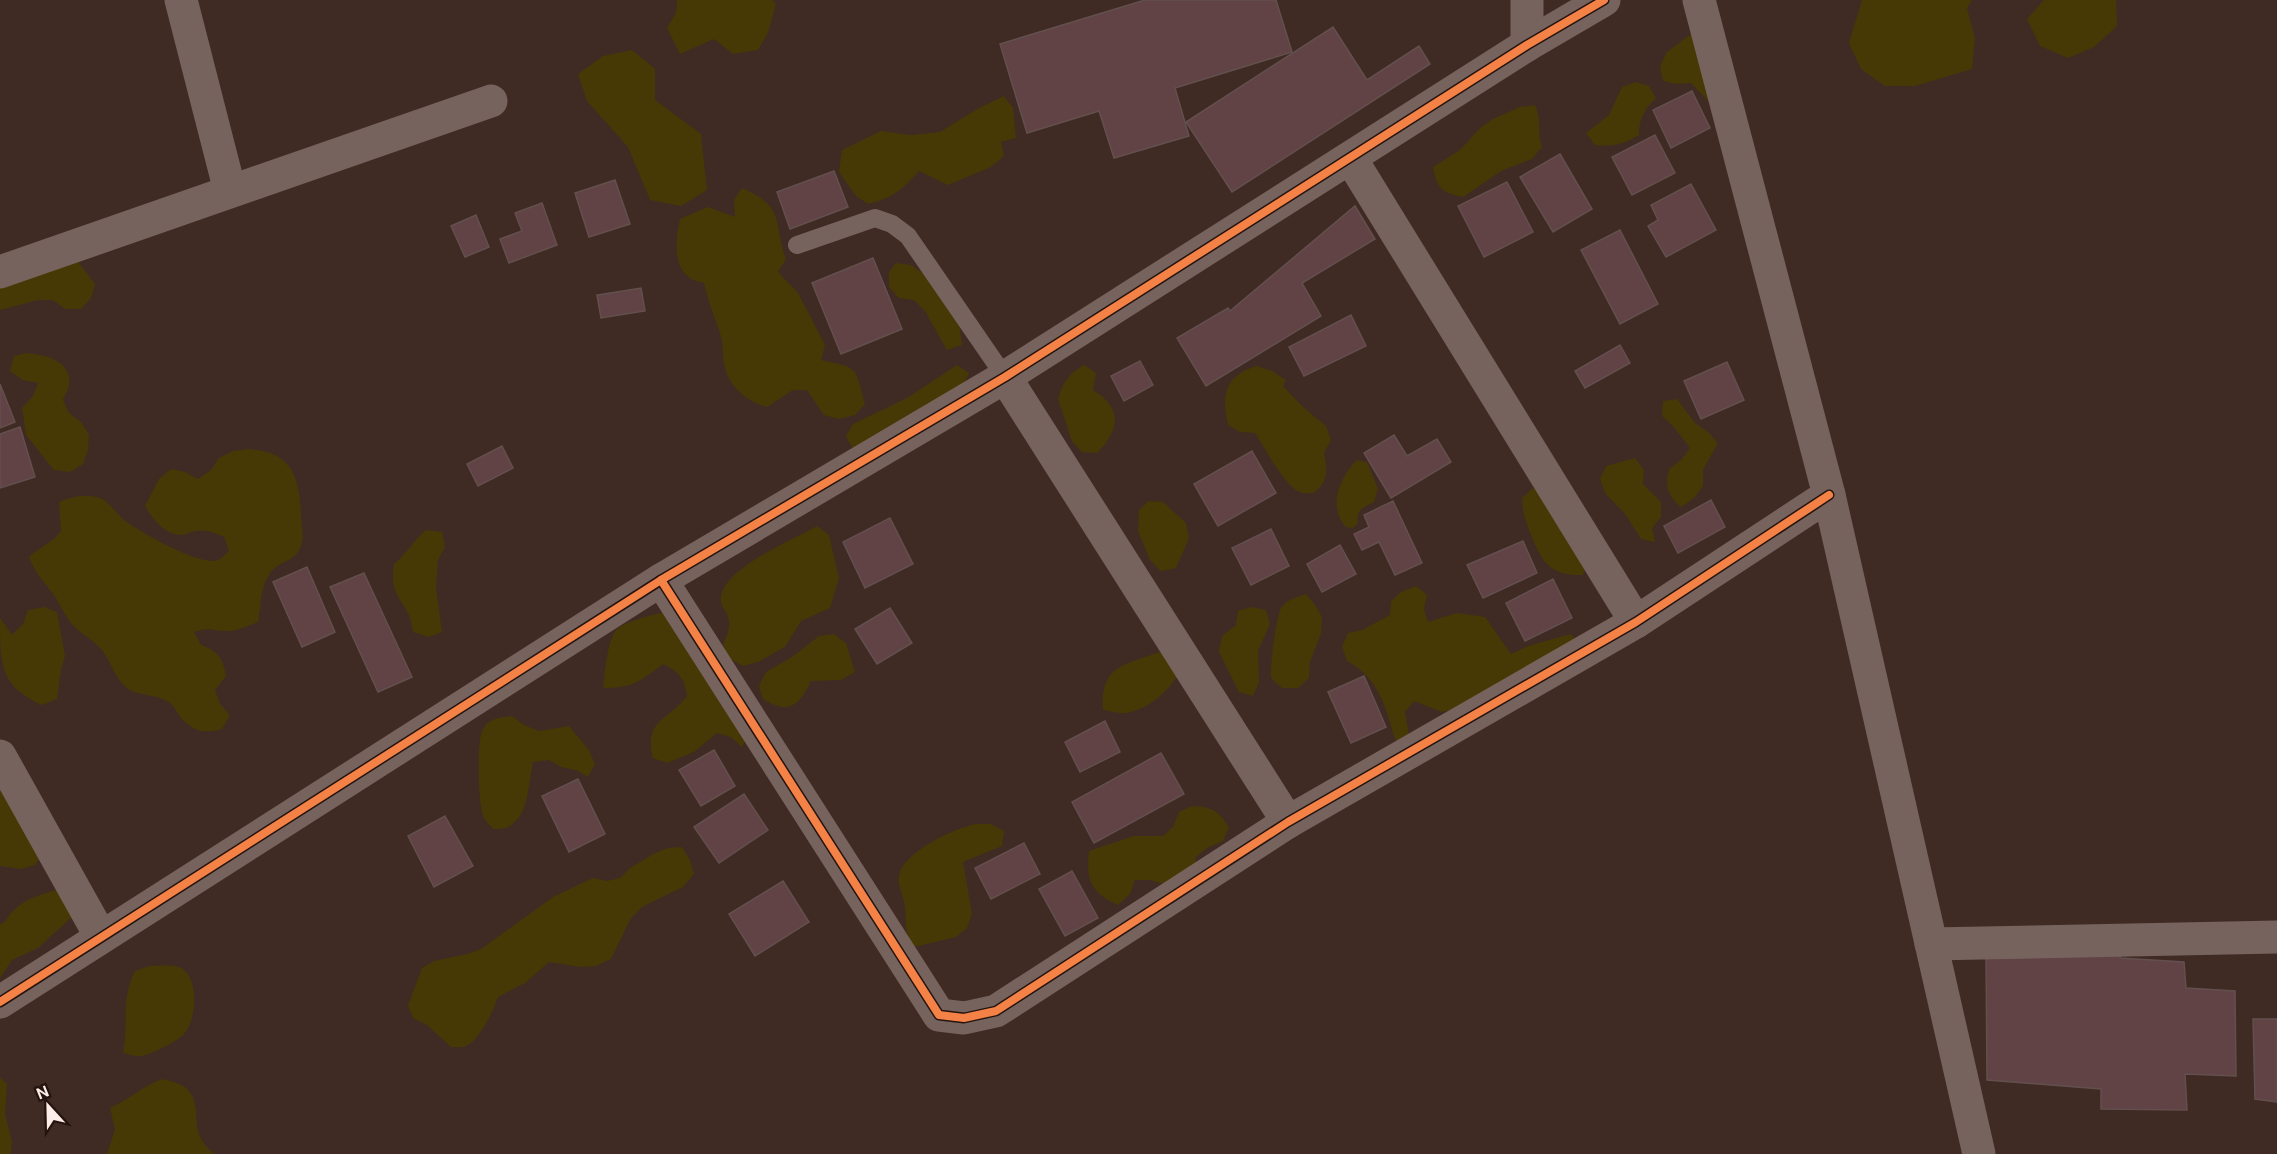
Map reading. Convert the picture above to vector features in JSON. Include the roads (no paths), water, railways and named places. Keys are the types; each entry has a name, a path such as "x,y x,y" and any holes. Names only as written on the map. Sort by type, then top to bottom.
{"street":[{"path":"181,0 230,191"},
{"path":"1527,0 1527,45"},
{"path":"0,1002 661,580 1005,377 1527,45 1604,0"},
{"path":"1699,0 1828,495 1979,1154"},
{"path":"0,272 492,101"},
{"path":"1351,159 1636,622"},
{"path":"1005,377 1288,822"},
{"path":"661,580 939,1015 964,1018 996,1011 1288,822 1636,622 1828,495"},
{"path":"0,756 100,937"},
{"path":"1931,944 2277,937"}],"lane":[{"path":"797,245 875,218 892,224 908,236 1005,377"}]}
